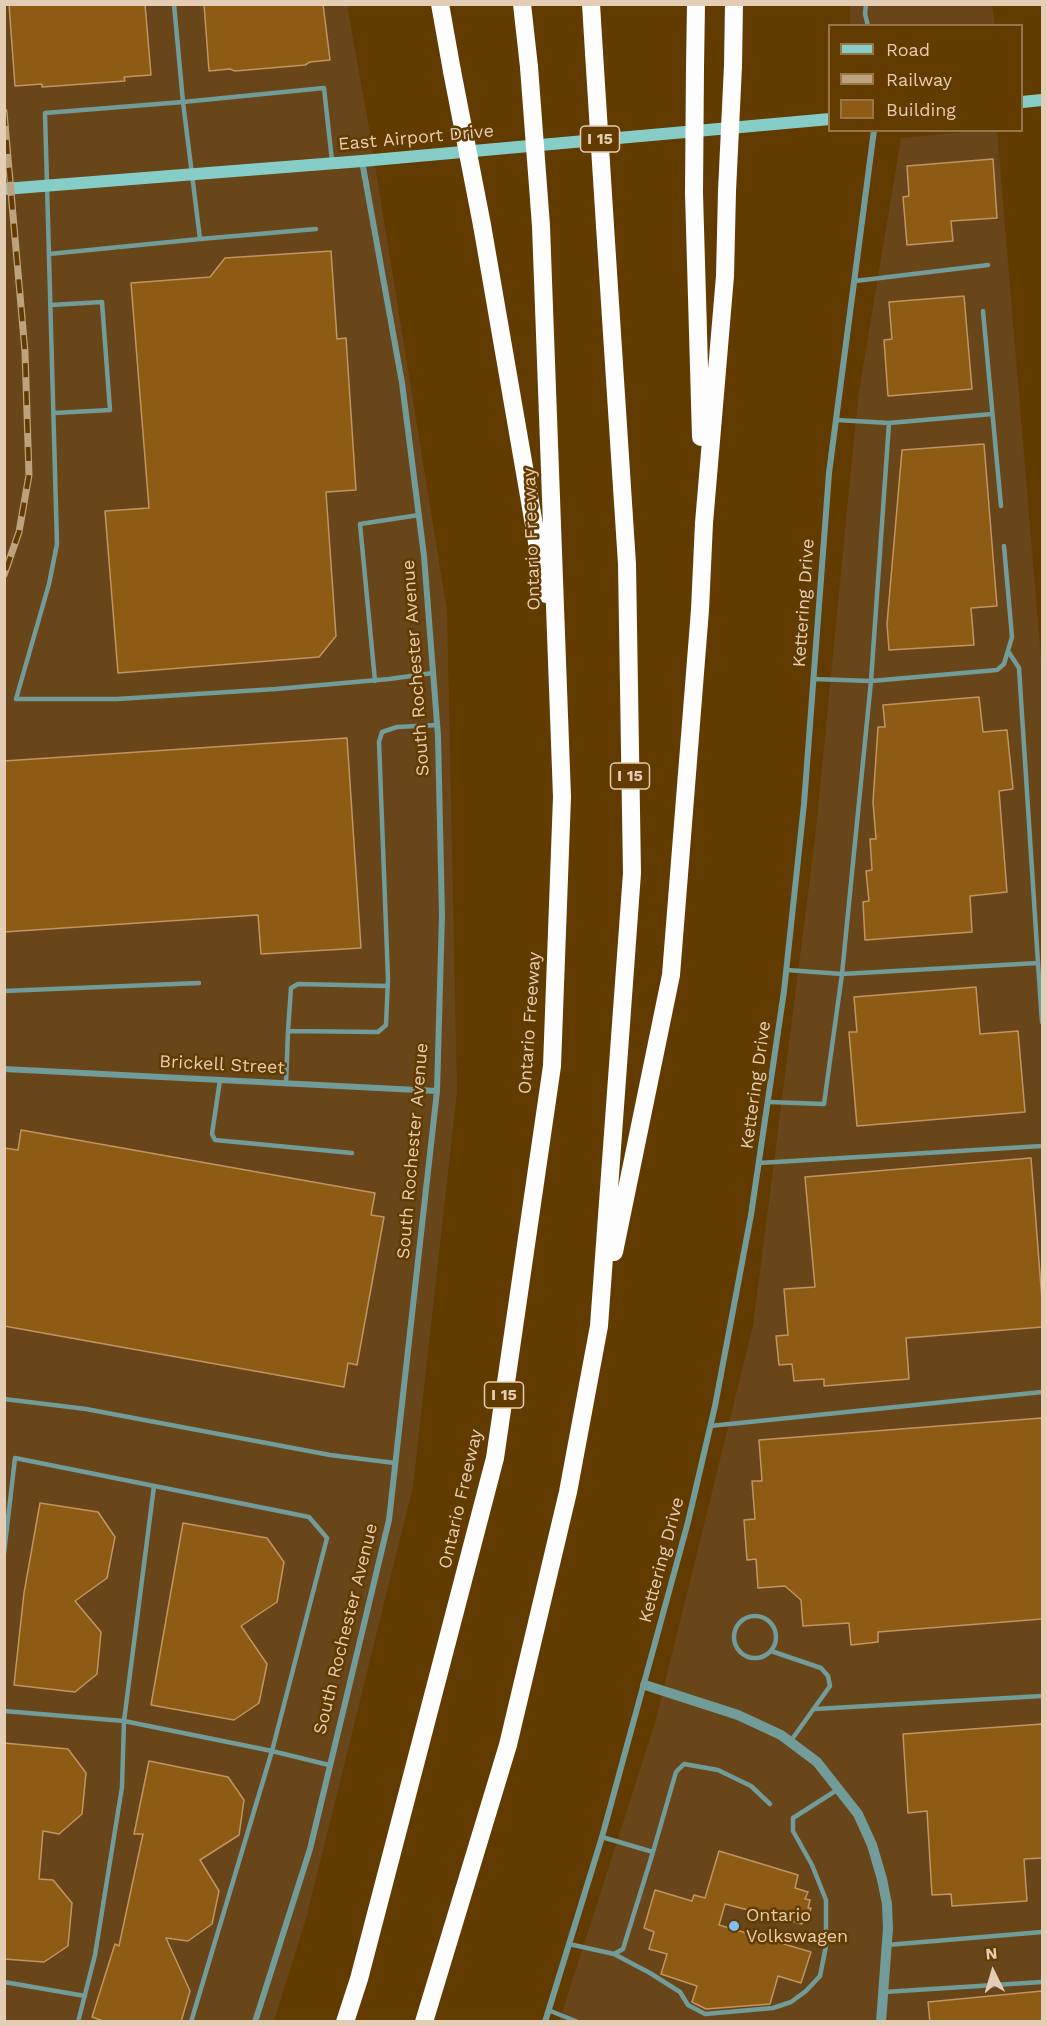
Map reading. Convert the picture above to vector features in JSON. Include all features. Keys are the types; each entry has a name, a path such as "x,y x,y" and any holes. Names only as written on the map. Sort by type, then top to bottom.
{"highway":[{"path":"440,4 482,225 558,667"},
{"name":"Ontario Freeway","path":"345,2022 495,1458 552,1066 562,797 541,226 530,67 522,4"},
{"name":"I 15","path":"424,2022 508,1745 568,1492 599,1326 632,873 627,564 591,4"},
{"path":"696,4 694,193 704,523"},
{"path":"599,1326 671,975 700,610 704,523 725,276 734,4"}],"main road":[{"path":"1023,102 1042,100"},
{"name":"East Airport Drive","path":"4,189 332,164 828,119"}],"street":[{"name":"Kettering Drive","path":"545,2022 602,1838 688,1522 738,1289 769,1102 787,970 804,804 829,473 874,132"},
{"name":"South Rochester Avenue","path":"255,2022 310,1849 388,1520 437,1091 442,915 437,726 424,556 402,383 362,161"},
{"name":"Brickell Street","path":"4,1069 437,1091"},
{"path":"645,1685 738,1715 781,1735 817,1762 858,1814 872,1845 887,1904 887,1945 881,2022"}],"lane":[{"path":"174,4 183,102 200,239"},
{"path":"866,4 868,24"},
{"path":"332,164 324,88 45,113 57,544 49,584 16,699 117,699 375,681 433,673"},
{"path":"50,254 316,229"},
{"path":"855,281 988,265"},
{"path":"51,305 102,302 110,410 54,413"},
{"path":"983,311 1001,506"},
{"path":"837,420 889,423 992,414"},
{"path":"769,1102 824,1104 842,974 871,681 889,423"},
{"path":"375,681 360,524 419,515"},
{"path":"813,679 871,681 997,670 1004,664 1012,637 1004,546"},
{"path":"1008,651 1019,668 1042,1022"},
{"path":"288,1031 378,1032 386,1025 388,986 379,742 382,732 397,727 437,726"},
{"path":"787,970 842,974 1038,963"},
{"path":"4,991 199,983"},
{"path":"286,1084 291,988 298,984 388,986"},
{"path":"220,1080 212,1134 215,1140 352,1153"},
{"path":"759,1163 1042,1146"},
{"path":"710,1426 1042,1392"},
{"path":"4,1400 86,1409 330,1455 395,1463"},
{"path":"4,1553 15,1458 309,1517 327,1538 273,1751 191,2022"},
{"path":"78,2022 95,1955 122,1787 124,1721 154,1486"},
{"path":"771,1651 776,1631 768,1620 755,1615 742,1620 737,1625 733,1638 735,1646 745,1656 759,1658 771,1651 822,1668 828,1676 830,1686 790,1742"},
{"path":"814,1709 1042,1696"},
{"path":"4,1711 124,1721 273,1751 329,1765"},
{"path":"614,1954 623,1949 676,1772 684,1764 718,1770 751,1786 771,1804"},
{"path":"569,1944 614,1954 680,1992 688,2005 705,2014 773,2008 791,2002 820,1976 826,1946 826,1900 812,1865 793,1831 793,1818 839,1790"},
{"path":"602,1838 653,1852"},
{"path":"887,1945 1042,1932"},
{"path":"4,1982 85,1996"},
{"path":"884,1992 1042,1982"},
{"path":"548,2010 578,2022"}],"shaded area":[{"path":"850,4 992,5 995,24 850,24"},
{"path":"5,5 347,5 447,611 457,1091 413,1486 307,1915 274,2021 5,2022"},
{"path":"966,132 997,132 1042,671 1042,2021 559,2022 655,1723 753,1326 815,839 858,398 901,138"}],"building":[{"path":"9,4 145,4 151,75 124,77 125,81 42,87 42,84 15,86"},
{"path":"204,4 323,4 330,60 310,62 305,65 209,71"},
{"path":"993,159 997,218 951,221 953,241 907,245 903,197 909,196 907,166"},
{"path":"331,251 337,339 346,338 356,490 326,492 336,636 319,657 118,673 105,511 149,508 131,283 210,277 225,258"},
{"path":"964,296 972,389 888,396 884,340 892,339 889,302"},
{"path":"984,444 997,606 971,608 974,645 889,650 887,624 902,450"},
{"path":"979,697 983,732 1007,730 1013,789 999,791 1007,892 970,896 972,932 865,940 863,902 869,901 866,871 872,870 870,839 876,839 873,802 878,727 885,727 883,705"},
{"path":"347,738 361,948 261,954 258,915 4,932 4,761"},
{"path":"976,987 980,1034 1018,1031 1025,1112 857,1126 849,1032 857,1032 854,997"},
{"path":"21,1130 375,1193 371,1215 384,1217 357,1365 348,1363 344,1387 4,1326 4,1148 18,1150"},
{"path":"1031,1158 1042,1327 906,1338 909,1379 824,1386 824,1379 794,1381 792,1364 779,1365 776,1336 788,1335 784,1289 815,1287 805,1177"},
{"path":"1042,1418 1042,1619 878,1632 878,1642 851,1645 849,1623 803,1626 801,1600 785,1586 758,1588 756,1559 747,1560 744,1520 755,1519 752,1481 762,1481 759,1440"},
{"path":"40,1503 98,1512 115,1537 107,1578 75,1601 101,1632 97,1674 75,1692 14,1685 24,1593"},
{"path":"183,1523 267,1538 284,1562 277,1602 241,1626 267,1664 259,1703 234,1720 151,1705"},
{"path":"1042,1724 1042,1858 1024,1859 1027,1901 952,1906 951,1894 932,1895 927,1811 908,1813 903,1734"},
{"path":"4,1743 68,1749 86,1773 82,1814 59,1834 43,1831 39,1879 53,1880 72,1903 68,1946 44,1962 4,1959"},
{"path":"149,1761 228,1777 244,1800 239,1835 200,1860 219,1891 212,1924 188,1941 166,1938 190,1991 181,2022 106,2022 92,2017 115,1944 119,1946 143,1834 134,1834"},
{"path":"719,1851 798,1875 795,1888 808,1892 805,1899 810,1900 808,1908 811,1908 807,1922 803,1921 802,1924 725,1904 719,1925 811,1952 801,1983 778,1976 770,2004 706,2009 692,2002 697,1986 661,1974 667,1954 649,1949 654,1932 644,1928 655,1890 692,1901 694,1895 705,1898"},
{"path":"1042,1991 1042,2022 930,2022 928,2002"}],"railway":[{"path":"4,112 25,352 29,475 19,532 4,575"}],"place":[{"name":"Ontario Volkswagen","path":"734,1926"}]}
